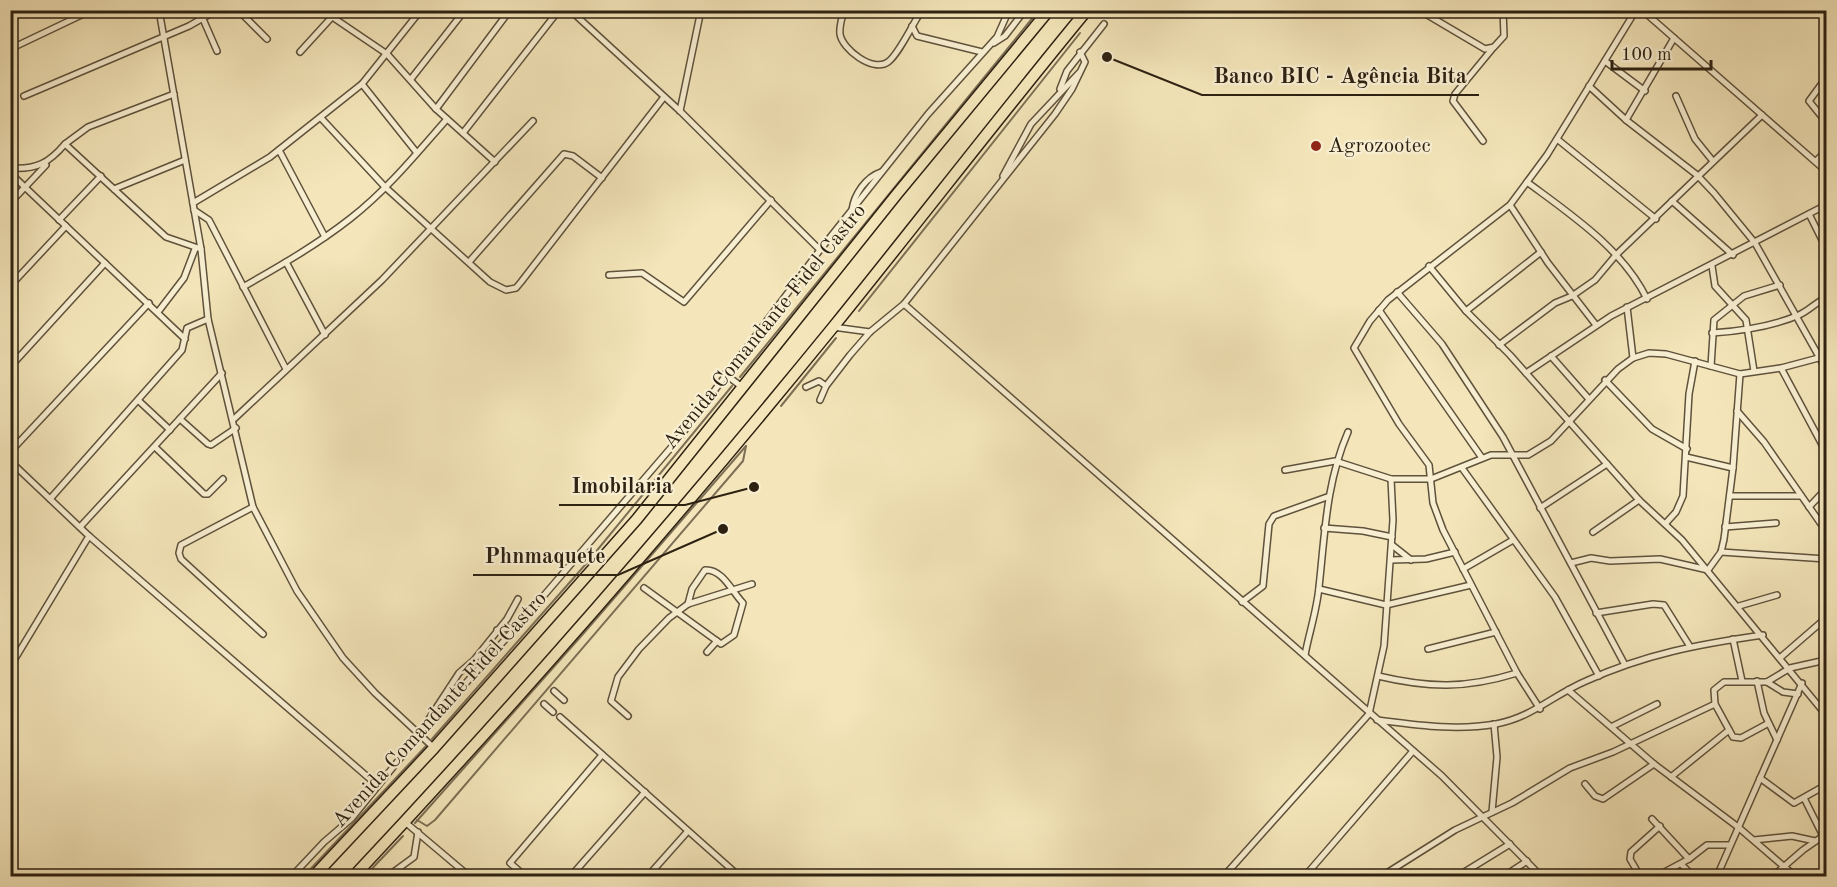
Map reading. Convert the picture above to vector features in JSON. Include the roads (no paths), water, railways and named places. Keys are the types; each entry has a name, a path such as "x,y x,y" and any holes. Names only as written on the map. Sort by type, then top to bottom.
{"highway":[{"name":"Avenida Comandante Fidel Castro","path":"314,876 434,748 637,519 1049,10"},
{"path":"354,876 562,647 833,327 1087,10"}],"street":[{"path":"10,49 92,10"},
{"path":"159,10 193,203 208,319 234,419 253,507 279,561 317,623 363,680 434,748"},
{"path":"24,96 203,19 217,10"},
{"path":"238,10 267,39"},
{"path":"322,10 387,54 436,109 495,162"},
{"path":"408,10 416,16"},
{"path":"193,203 279,150 362,84 421,10"},
{"path":"411,79 465,10"},
{"path":"436,109 510,10"},
{"path":"463,133 559,10"},
{"path":"570,10 680,111 820,250"},
{"path":"680,111 701,10"},
{"path":"844,10 840,32 844,44 860,57 876,65 890,60 922,10"},
{"path":"981,53 1005,36 1025,10"},
{"path":"1419,10 1482,49 1494,47"},
{"path":"1483,141 1453,101 1455,94 1502,40 1505,32 1503,10"},
{"path":"1540,709 1517,674 1455,552 1433,503 1429,465 1399,424 1355,352 1356,343 1379,310 1397,292 1510,205 1557,139 1636,10"},
{"path":"1642,10 1827,171"},
{"path":"292,876 324,842 352,818 419,735 675,443 820,250 997,36 1009,11"},
{"path":"300,52 331,18"},
{"path":"203,19 217,51"},
{"path":"1058,94 1067,71 1104,24"},
{"path":"912,26 917,36 981,53"},
{"path":"1626,120 1674,38"},
{"path":"820,400 826,386 870,332 904,304 1055,114 1082,70 1085,62 1080,52"},
{"path":"1605,61 1645,91"},
{"path":"1000,184 1031,124 1082,70"},
{"path":"1827,78 1809,101 1827,122"},
{"path":"362,84 417,153"},
{"path":"1590,86 1626,120 1698,175 1755,243 1797,316 1824,357 1827,369"},
{"path":"10,203 65,144 88,127 174,94"},
{"path":"1676,96 1695,139 1713,160"},
{"path":"321,118 385,187 429,229 497,287 506,291 516,288 664,97"},
{"path":"1499,345 1555,303 1572,296 1595,280 1616,255 1762,115"},
{"path":"243,287 286,262 352,218 385,187 447,119"},
{"path":"234,419 286,369 326,335 533,121"},
{"path":"1557,139 1656,219"},
{"path":"65,144 166,237 198,249"},
{"path":"279,150 325,237"},
{"path":"1816,161 1827,151"},
{"path":"469,262 564,154 573,156 602,178"},
{"path":"10,170 37,167 53,158"},
{"path":"114,189 185,160"},
{"path":"10,170 24,188 185,339"},
{"path":"59,220 101,176"},
{"path":"1527,183 1562,208 1616,255 1647,298"},
{"path":"609,274 642,273 684,302 771,200"},
{"path":"1672,201 1733,255"},
{"path":"1510,205 1572,296 1596,325"},
{"path":"1526,373 1596,325 1627,307 1712,266 1827,205"},
{"path":"194,210 209,220 286,369"},
{"path":"1809,214 1827,248"},
{"path":"10,286 66,226"},
{"path":"158,312 184,278 198,249"},
{"path":"1466,311 1541,252"},
{"path":"286,262 326,335"},
{"path":"10,367 105,263"},
{"path":"1712,266 1715,286 1734,304 1746,320 1754,371"},
{"path":"1429,267 1466,311 1526,373 1639,501 1683,540 1827,715"},
{"path":"1711,366 1712,322 1744,296 1780,285"},
{"path":"1397,292 1447,350 1512,456 1625,665"},
{"path":"1712,333 1746,330 1797,316 1827,298"},
{"path":"10,452 149,303"},
{"path":"904,304 1413,751 1483,817 1540,876"},
{"path":"1627,307 1633,358"},
{"path":"1379,310 1482,458"},
{"path":"50,499 182,350 189,326 208,319"},
{"path":"833,327 870,332"},
{"path":"1285,470 1335,461 1391,479 1431,479 1482,458 1499,454 1512,456 1534,453 1569,421 1605,380 1633,358 1649,353 1666,354 1740,374 1781,368 1824,357"},
{"path":"1551,356 1588,398"},
{"path":"1665,524 1681,503 1687,449 1689,394 1695,362"},
{"path":"1781,368 1827,452"},
{"path":"80,527 222,373"},
{"path":"725,374 742,387"},
{"path":"1708,570 1721,552 1733,468 1740,374"},
{"path":"1605,380 1652,429 1687,449"},
{"path":"806,387 819,381 826,386"},
{"path":"139,401 170,430"},
{"path":"1737,411 1764,442 1821,524"},
{"path":"180,419 211,445 236,428"},
{"path":"1305,655 1319,589 1327,497 1335,461 1348,432"},
{"path":"1820,441 1827,436"},
{"path":"155,447 204,494 208,494 224,479"},
{"path":"1686,457 1733,468"},
{"path":"10,461 89,537 377,785"},
{"path":"1540,508 1607,464"},
{"path":"1462,468 1556,597 1599,676"},
{"path":"1224,876 1369,714 1383,652 1394,503 1391,479"},
{"path":"1809,507 1827,489"},
{"path":"1730,496 1801,496"},
{"path":"1242,602 1263,586 1269,524 1274,516 1327,497"},
{"path":"1593,532 1639,501"},
{"path":"253,507 181,545 179,553 181,559 263,634"},
{"path":"1725,527 1776,523"},
{"path":"1324,528 1363,531 1392,537"},
{"path":"11,665 89,537"},
{"path":"1463,569 1513,540"},
{"path":"1392,545 1411,560"},
{"path":"1391,560 1411,560 1455,552"},
{"path":"1721,552 1827,559"},
{"path":"1571,563 1591,558 1610,561 1660,559 1708,570"},
{"path":"644,588 721,644 734,635 743,603 721,576 711,570 705,570 692,589 688,604"},
{"path":"628,716 611,701 618,677 639,649 688,604 752,584"},
{"path":"1319,589 1386,605 1472,585"},
{"path":"1739,606 1777,594"},
{"path":"419,735 459,674 474,660 507,619 518,599"},
{"path":"1596,613 1653,604 1664,605 1689,645"},
{"path":"1781,657 1827,618"},
{"path":"496,631 516,627"},
{"path":"1428,649 1496,632"},
{"path":"1376,720 1435,728 1494,724 1540,709 1568,690 1625,665 1689,645 1763,635"},
{"path":"1733,639 1742,681"},
{"path":"707,652 717,641"},
{"path":"474,660 480,665"},
{"path":"1767,682 1790,668 1827,660"},
{"path":"1378,676 1421,685 1461,686 1517,674"},
{"path":"1757,681 1767,724 1777,740"},
{"path":"1767,724 1741,738 1733,736 1715,704 1714,690 1718,685 1757,681 1767,682 1783,692 1798,694"},
{"path":"1717,876 1802,683"},
{"path":"1568,690 1654,764 1738,827 1795,876"},
{"path":"554,691 564,700"},
{"path":"544,704 553,712"},
{"path":"1612,726 1657,704"},
{"path":"1382,876 1446,835 1570,768 1630,744 1715,704"},
{"path":"560,717 739,876"},
{"path":"1491,812 1497,757 1494,724"},
{"path":"1671,777 1729,730"},
{"path":"1305,876 1413,751"},
{"path":"525,876 510,863 602,755"},
{"path":"1585,784 1595,796 1603,799 1654,764"},
{"path":"1760,778 1789,803 1804,798 1827,785"},
{"path":"571,876 645,792"},
{"path":"1773,876 1825,835 1804,798"},
{"path":"1652,819 1689,860"},
{"path":"405,822 469,876"},
{"path":"1641,876 1630,857 1660,826"},
{"path":"648,876 688,831"},
{"path":"388,876 414,857 418,832"},
{"path":"1754,840 1792,836 1815,841"},
{"path":"1458,876 1510,844"},
{"path":"1657,876 1689,860 1707,845 1729,845"},
{"path":"1504,876 1527,861"},
{"path":"1682,864 1693,876"},
{"path":"727,876 732,870"}],"waterway":[{"path":"740,377 1039,10"},
{"path":"859,311 1080,33"},
{"path":"781,406 836,338"},
{"path":"432,739 585,565 732,386"},
{"path":"417,820 427,826 435,820 743,461 746,446"},
{"path":"415,823 746,446"},
{"path":"304,876 426,746"},
{"path":"365,876 403,836"}],"place":[{"name":"Banco BIC - Agência Bita","path":"1107,57"},
{"name":"Agrozootec","path":"1316,146"},
{"name":"Imobilaria","path":"754,487"},
{"name":"Phnmaquete","path":"723,529"}]}
